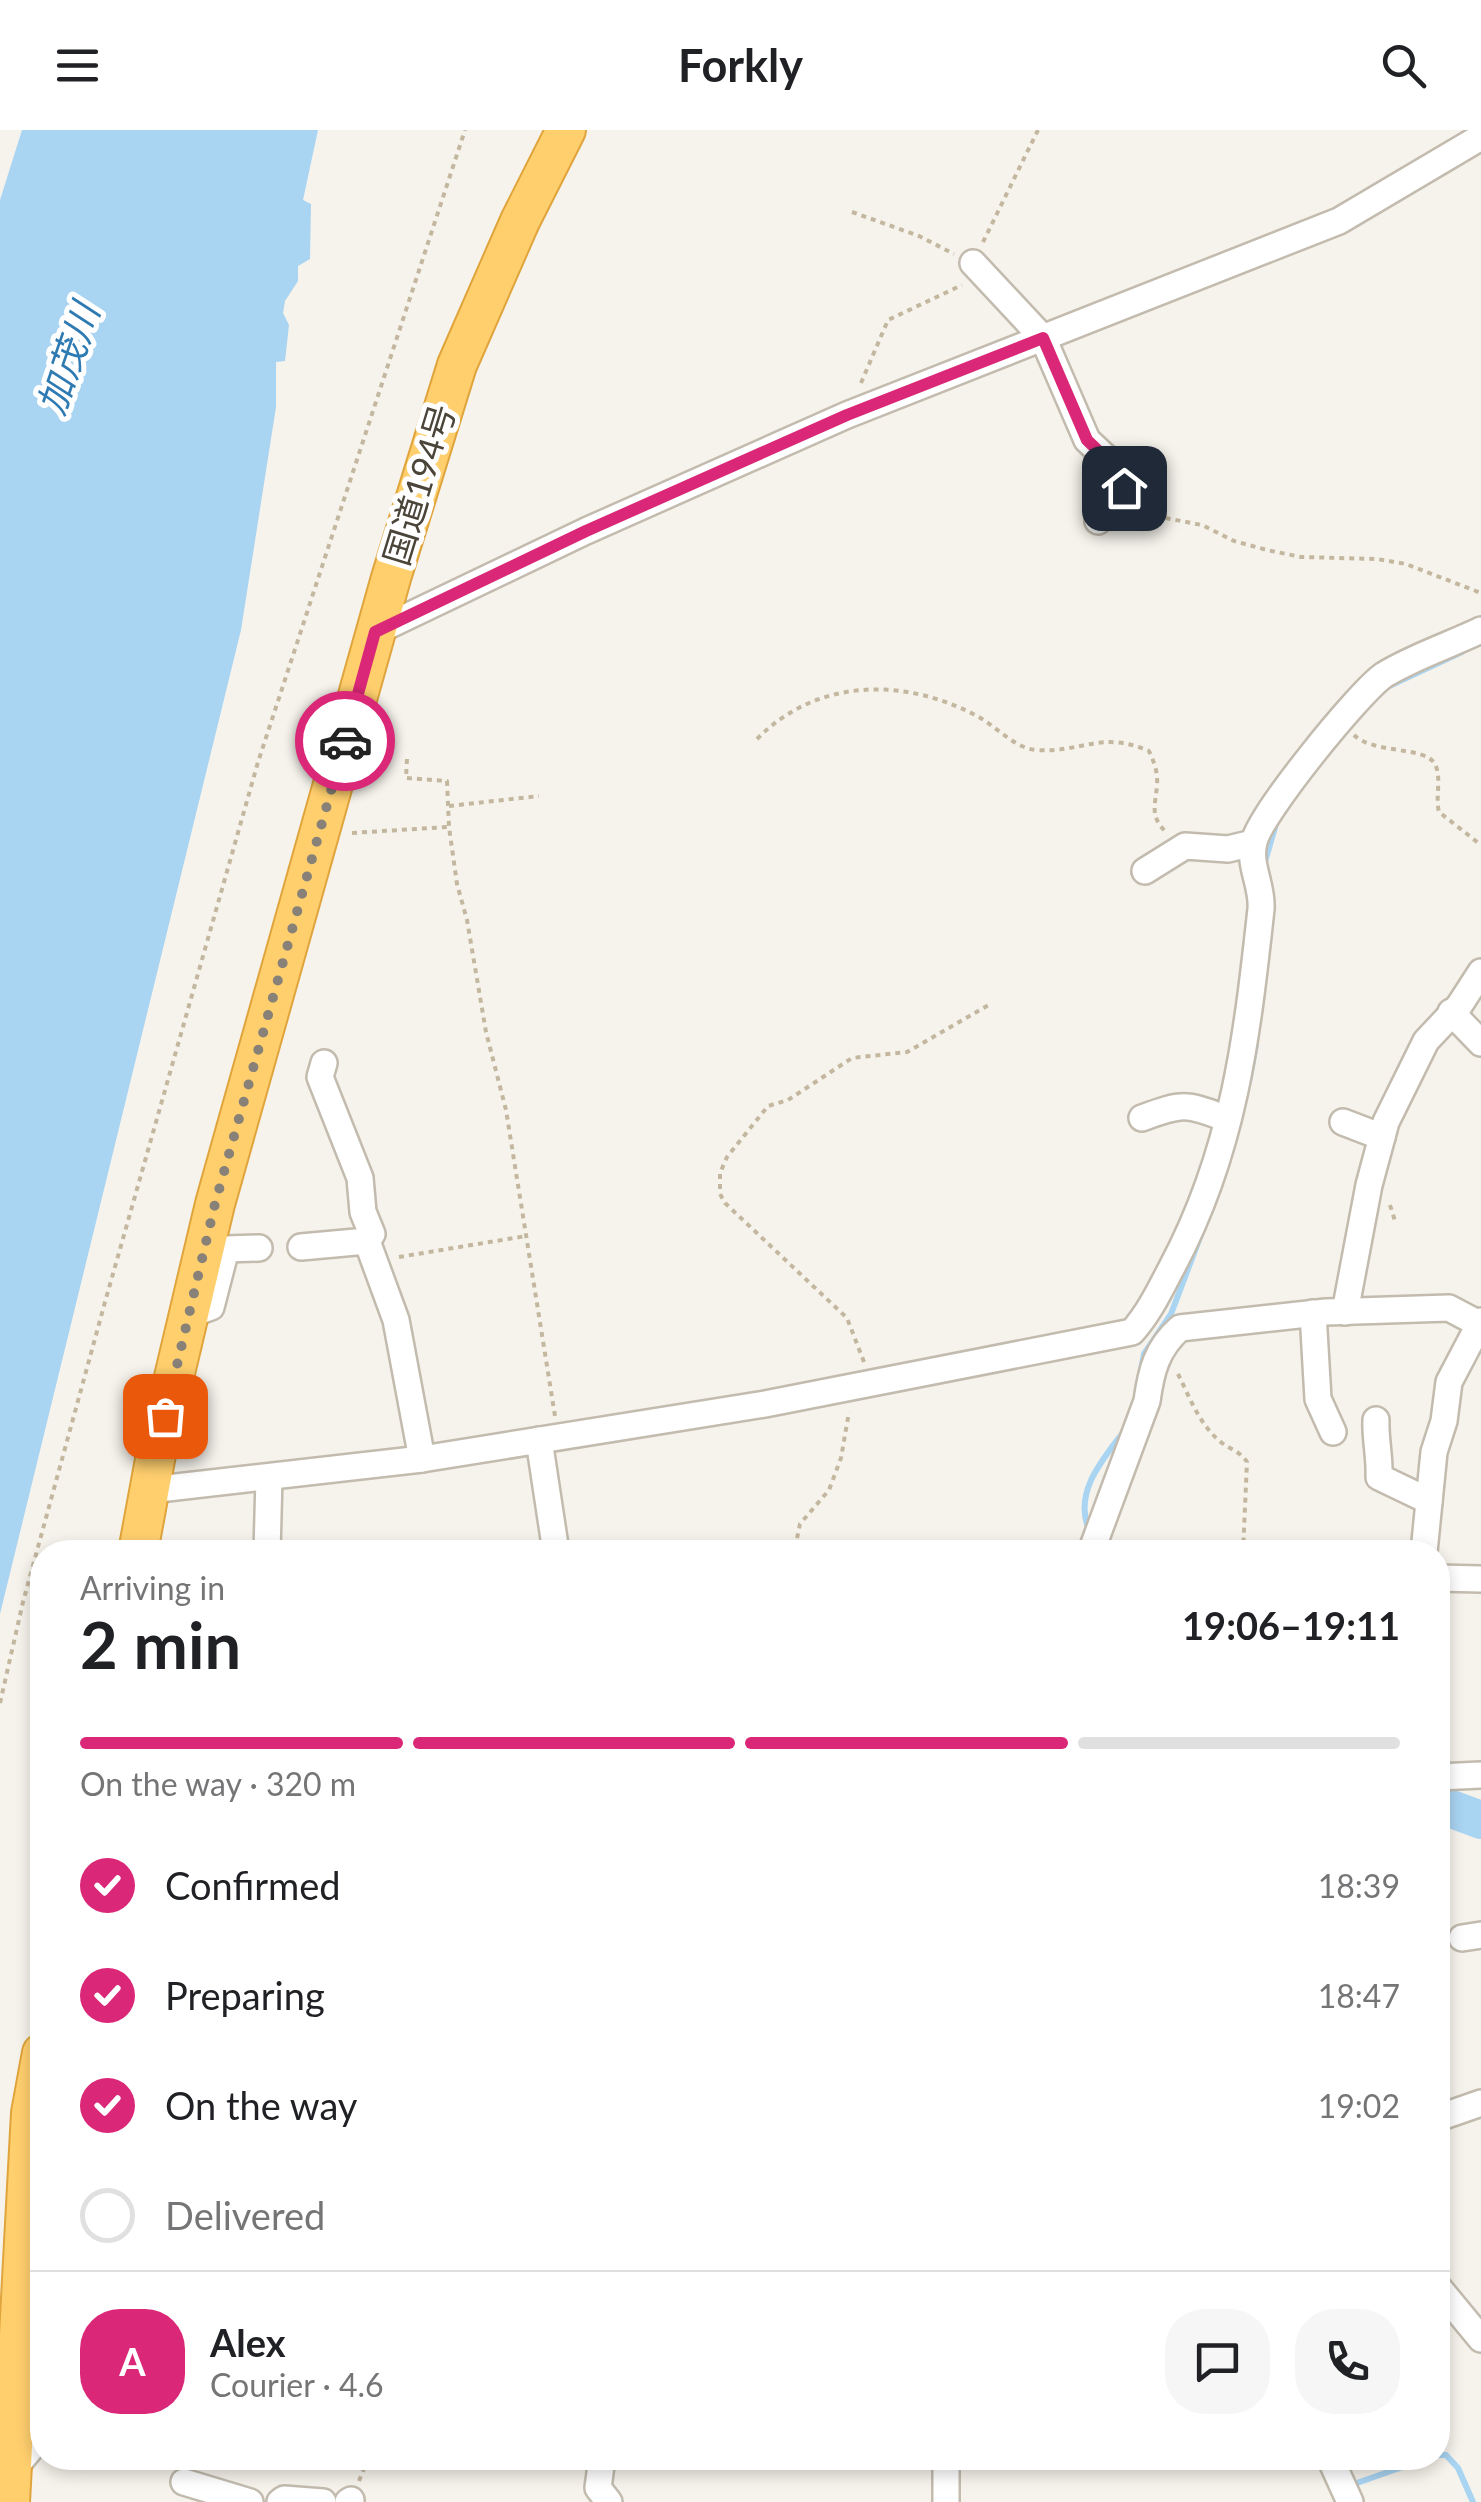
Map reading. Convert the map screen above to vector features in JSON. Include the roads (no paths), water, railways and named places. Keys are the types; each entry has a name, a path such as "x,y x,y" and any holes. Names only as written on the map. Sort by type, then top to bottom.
{"highway":[{"name":"国道194号","path":"140,1540 215,1204 375,632 457,365 520,221 566,130"},
{"path":"11,2486 30,2248"}],"street":[{"path":"375,632 586,531 847,415 1340,222 1481,137"},
{"path":"978,269 1043,338 1087,440 1120,472 1124,488 1098,521"},
{"path":"1095,1540 1147,1401 1151,1333 1192,1229 1243,1064 1262,898 1253,870 1253,843 1298,772 1370,686 1386,674 1481,630"},
{"path":"1145,871 1185,846 1228,848 1253,843"},
{"path":"1345,1312 1382,1137 1426,1040 1481,972"},
{"path":"1451,1012 1481,1043"},
{"path":"302,1248 367,1241 372,1234 363,1212 360,1178 320,1076 324,1063"},
{"path":"1142,1118 1178,1105 1190,1105 1228,1119"},
{"path":"1343,1122 1382,1137"},
{"path":"367,1241 396,1320 422,1459"},
{"path":"189,1315 211,1307 226,1250 259,1248"},
{"path":"150,1490 422,1459 1180,1328 1313,1313 1450,1308 1481,1323 1449,1382 1444,1421 1434,1452 1425,1540"},
{"path":"1313,1313 1318,1399 1332,1432"},
{"path":"1376,1420 1379,1476 1429,1501"},
{"path":"548,1438 555,1540"},
{"path":"267,1540 269,1478"},
{"path":"1450,1578 1481,1579"},
{"path":"1450,1778 1478,1780"},
{"path":"1450,2114 1481,2103"},
{"path":"1450,2302 1481,2339"},
{"path":"11,2486 30,2454"},
{"path":"600,2470 601,2499"},
{"path":"946,2470 946,2502"},
{"path":"1335,2470 1350,2502"},
{"path":"184,2482 250,2502"},
{"path":"280,2502 323,2502"}],"water":[{"name":"加茂川","path":"22,130 318,130 303,200 311,204 310,259 298,266 298,281 285,301 283,313 289,325 285,361 276,362 276,407 241,630 0,1614 0,200"}],"waterway":[{"path":"1387,687 1462,652"},
{"path":"1264,865 1276,824"},
{"path":"1249,1082 1256,1045"},
{"path":"1141,1370 1144,1354 1171,1314 1202,1232"},
{"path":"1089,1530 1085,1516 1088,1489 1100,1464 1125,1430"},
{"path":"1450,1808 1481,1820"},
{"path":"1450,2459 1473,2502"},
{"path":"1353,2481 1354,2484 1394,2470"}]}
